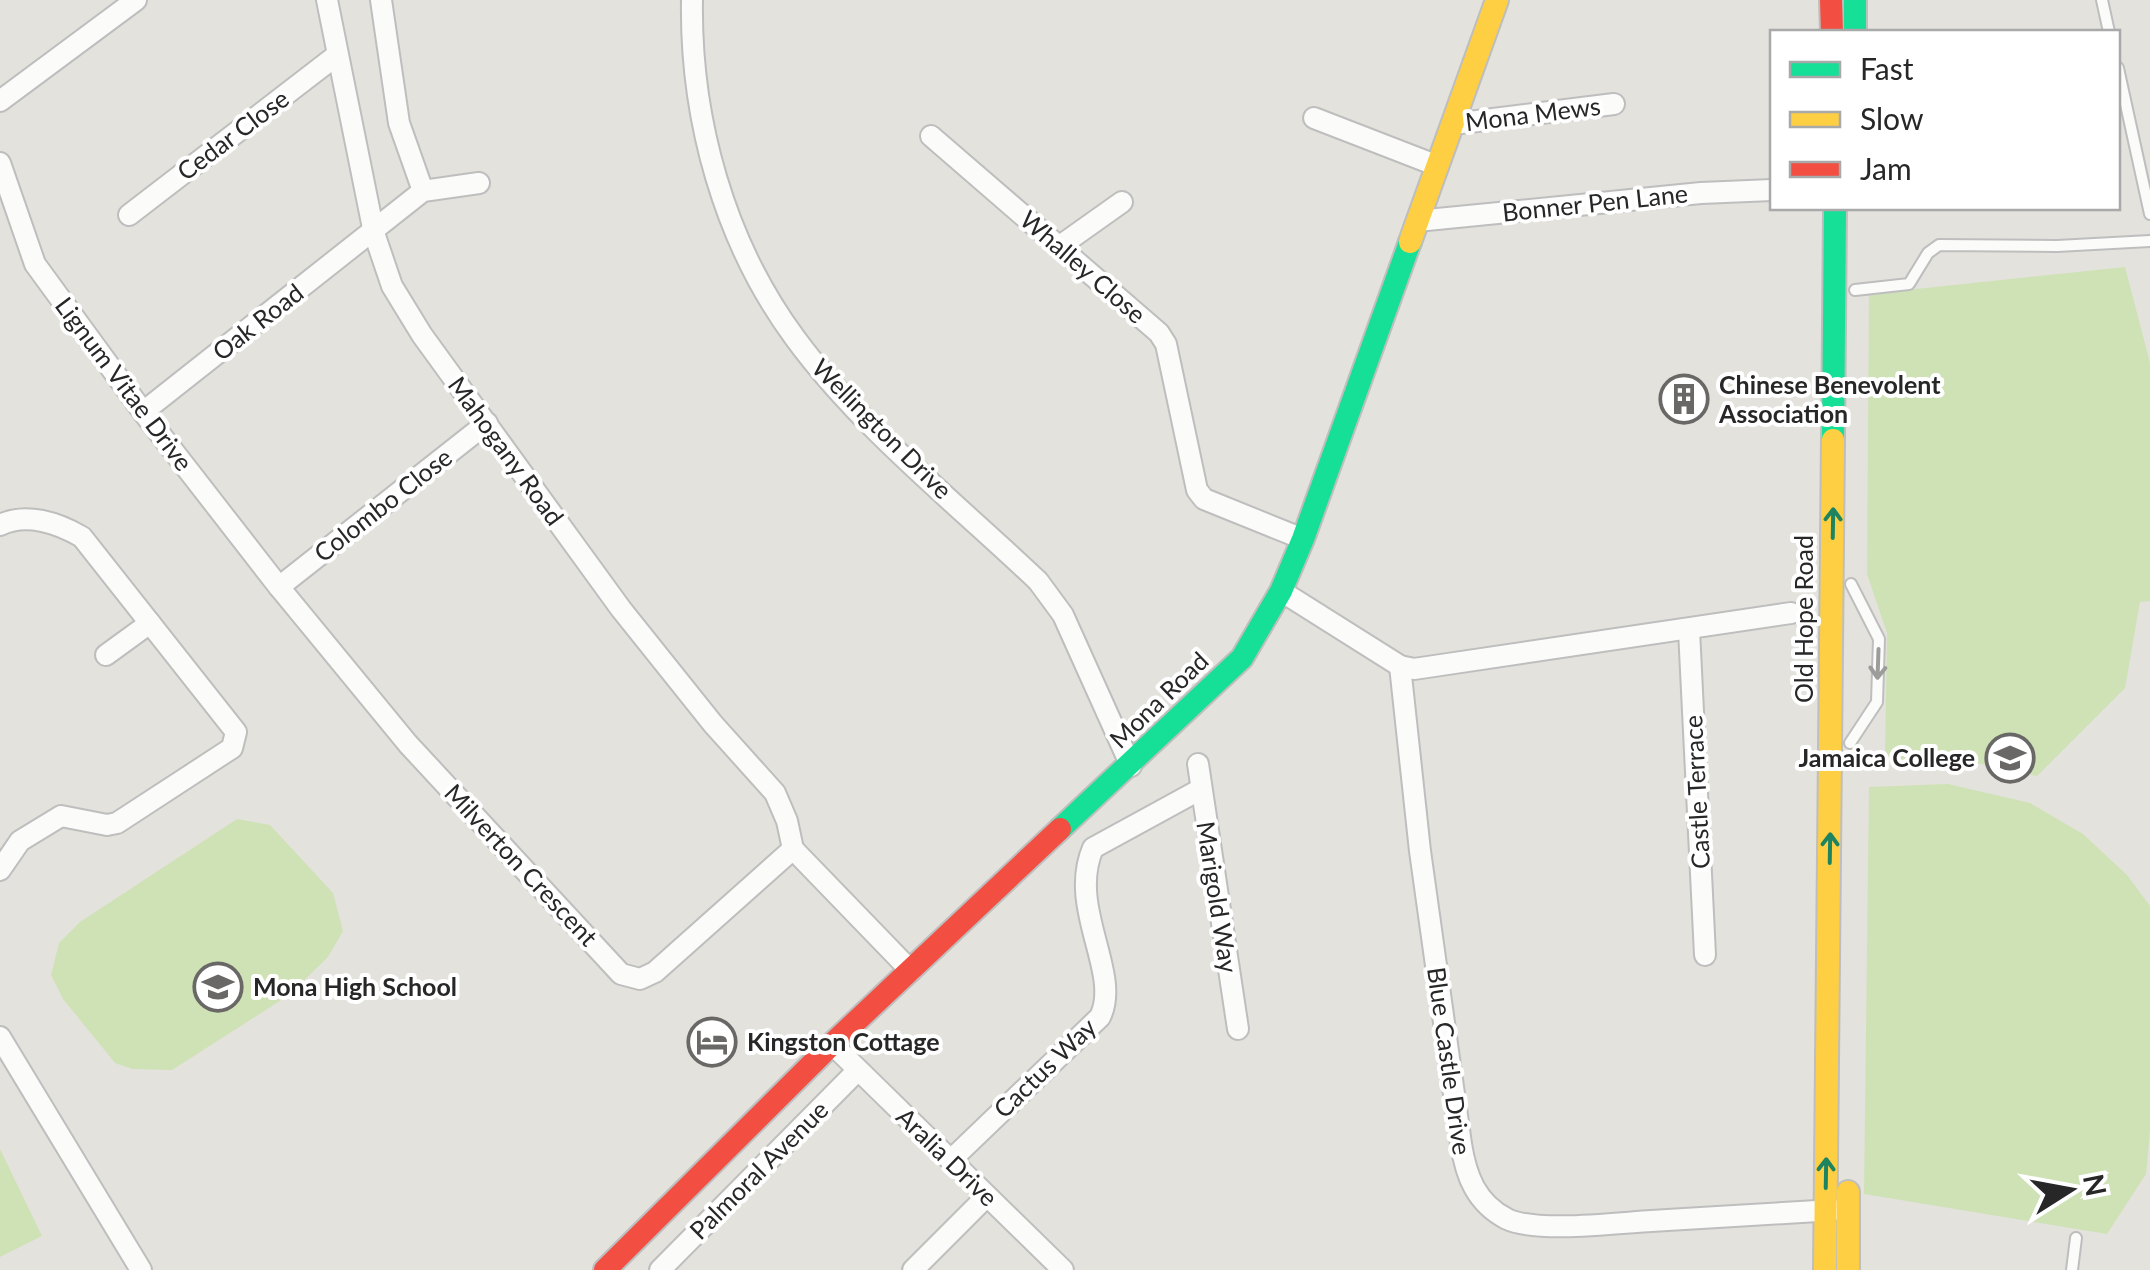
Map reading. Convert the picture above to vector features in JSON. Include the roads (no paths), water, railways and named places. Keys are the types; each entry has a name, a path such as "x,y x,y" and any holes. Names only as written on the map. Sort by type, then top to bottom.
{"main road":[{"name":"Mona Road","path":"605,1270 832,1044 1242,658 1281,591 1303,539 1497,0"},
{"path":"1831,0 1832,30"},
{"path":"1854,0 1855,30"},
{"name":"Old Hope Road","path":"1836,210 1837,1210 1848,1270"},
{"name":"Old Hope Road","path":"1825,1270 1837,1210 1850,743 1855,210"}],"street":[{"path":"0,100 136,0"},
{"name":"Mahogany Road","path":"327,0 374,232 392,286 422,335 622,610 713,724 775,793 788,821 793,849"},
{"path":"381,0 400,122 423,191 479,184"},
{"name":"Wellington Drive","path":"692,0 691,47 712,159 728,215 760,281 794,337 849,402 1038,580 1063,615 1130,766"},
{"name":"Cedar Close","path":"129,215 337,55"},
{"name":"Mona Mews","path":"1453,124 1614,104"},
{"path":"1314,118 1438,166"},
{"name":"Whalley Close","path":"931,136 1159,333 1166,344 1197,490 1204,499 1303,539"},
{"name":"Lignum Vitae Drive","path":"0,163 35,264 143,412 279,587"},
{"name":"Bonner Pen Lane","path":"1417,220 1770,190"},
{"name":"Oak Road","path":"143,412 423,191"},
{"path":"1060,246 1122,202"},
{"name":"Colombo Close","path":"279,587 487,424"},
{"path":"0,526 10,520 41,522 62,525 82,537 236,732 232,748 117,822 107,825 61,816 20,841 0,870"},
{"name":"Milverton Crescent","path":"279,587 408,744 621,974 640,979 655,972 793,849"},
{"path":"1281,591 1400,666 1431,668 1791,613"},
{"path":"106,655 150,622"},
{"name":"Castle Terrace","path":"1689,630 1705,955"},
{"name":"Blue Castle Drive","path":"1400,666 1420,852 1463,1156 1482,1201 1508,1219 1526,1224 1787,1216 1837,1210"},
{"name":"Marigold Way","path":"1198,764 1238,1029"},
{"name":"Cactus Way","path":"951,1160 1100,1017 1106,1006 1106,988 1087,916 1087,860 1093,848 1200,789"},
{"path":"793,849 911,971"},
{"path":"0,1037 141,1270"},
{"name":"Aralia Drive","path":"832,1044 1063,1270"},
{"name":"Palmoral Avenue","path":"660,1270 858,1070"},
{"path":"913,1270 987,1196"}],"lane":[{"path":"2102,0 2110,30"},
{"path":"2120,77 2150,214"},
{"path":"1856,290 1909,284 1928,253 1939,246 2150,241"},
{"path":"2072,1270 2076,1238"}],"place":[{"name":"Chinese Benevolent Association","path":"1684,399"},
{"name":"Jamaica College","path":"2010,758"},
{"name":"Mona High School","path":"218,987"},
{"name":"Kingston Cottage","path":"712,1042"}]}
